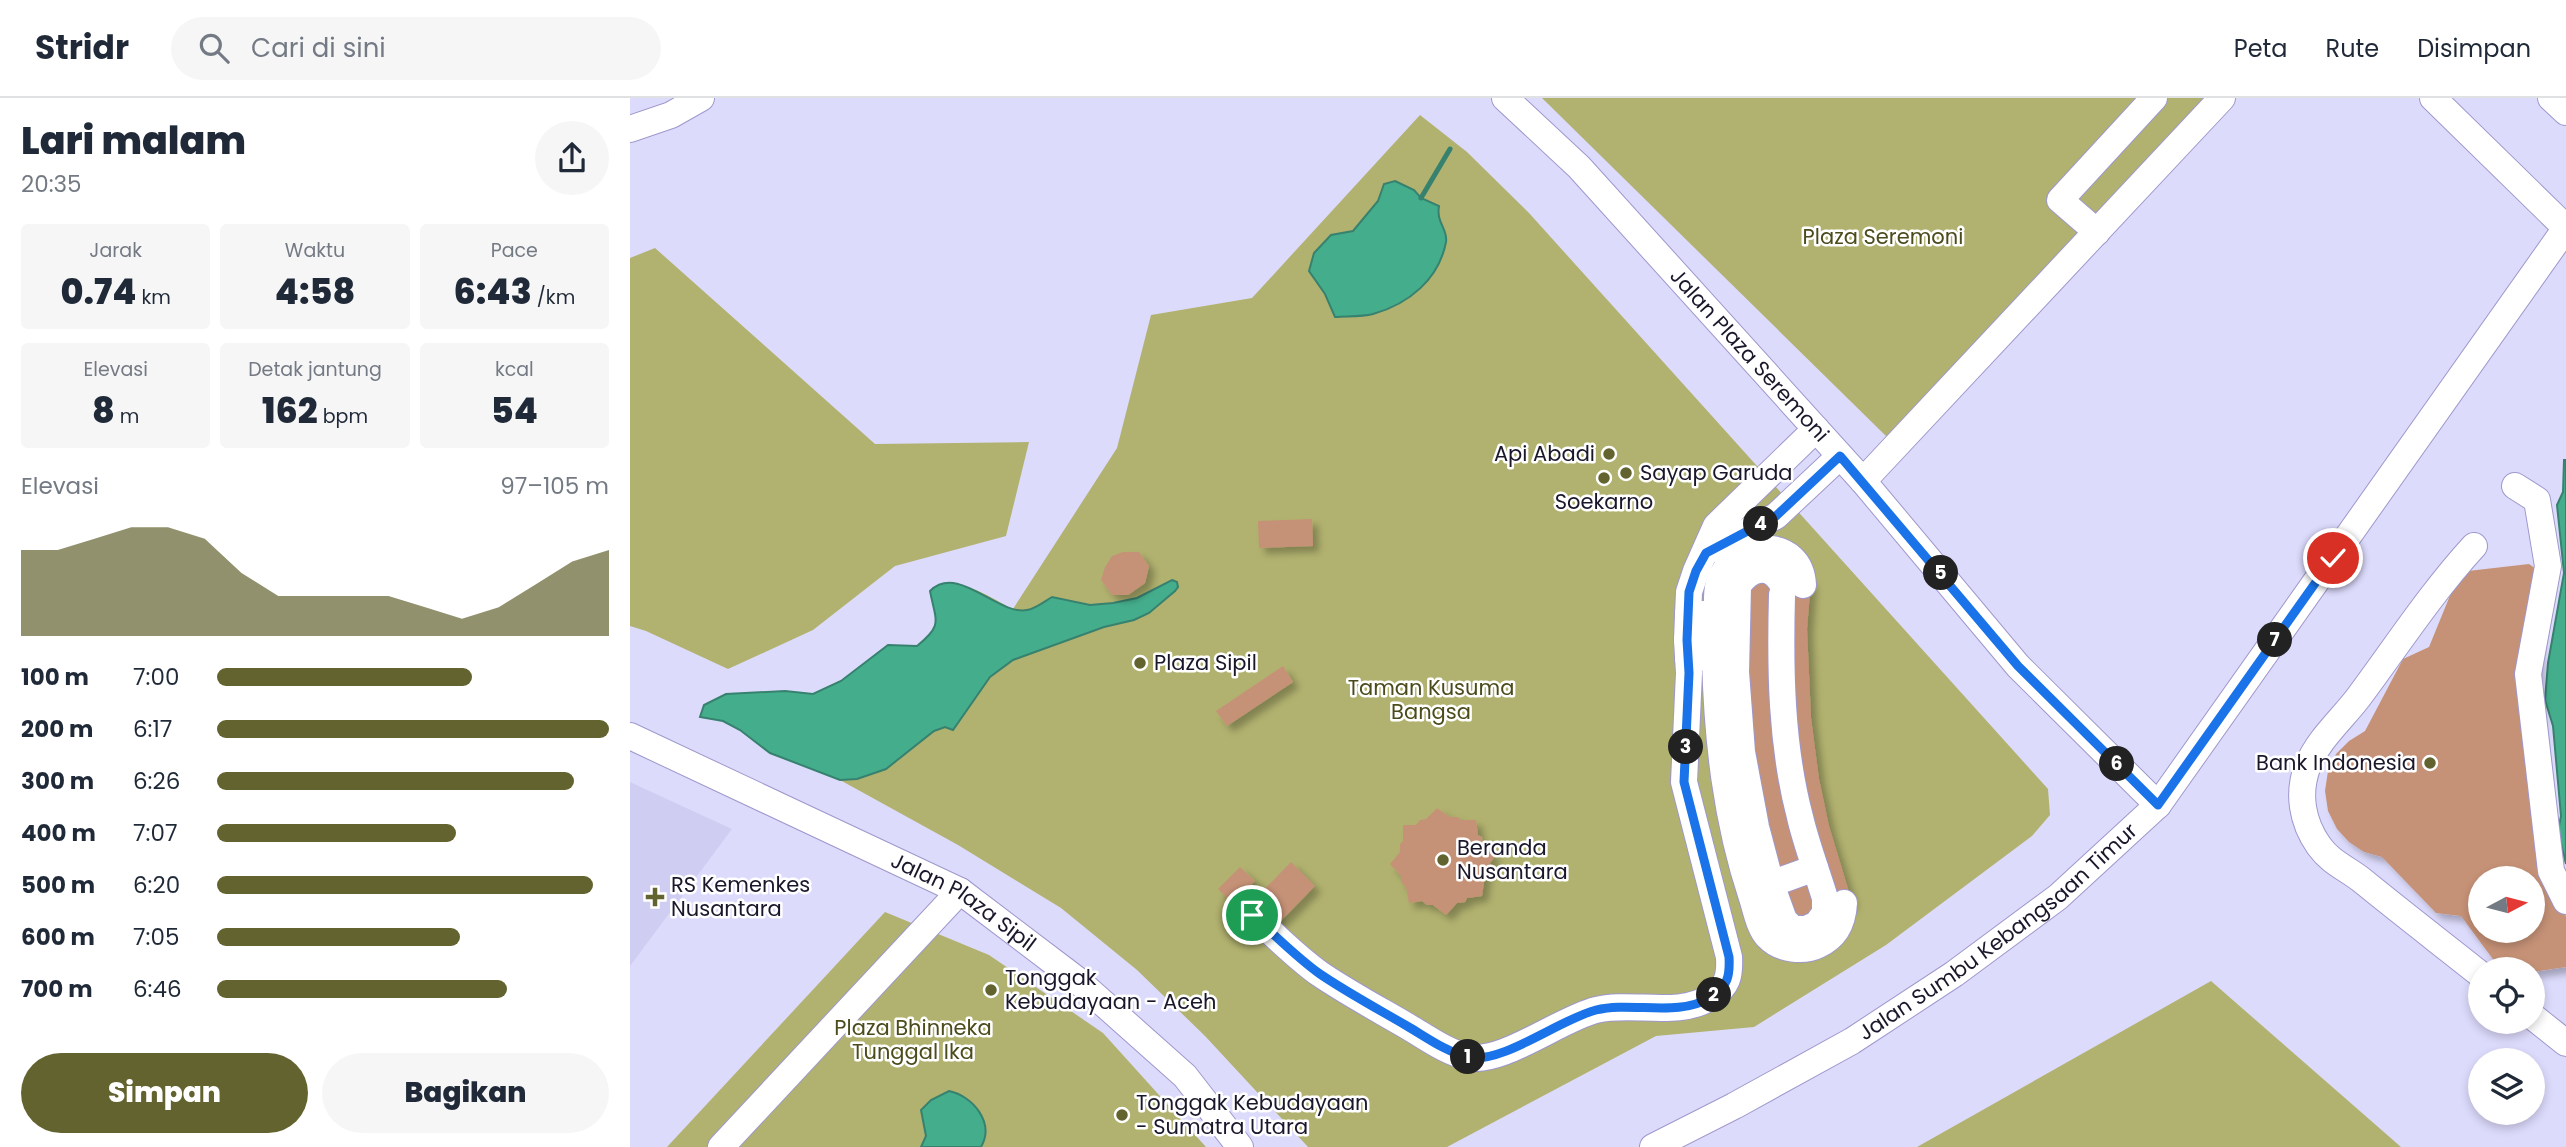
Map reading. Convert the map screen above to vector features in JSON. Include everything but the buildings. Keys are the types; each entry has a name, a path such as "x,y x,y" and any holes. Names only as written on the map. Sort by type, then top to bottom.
{"street":[{"path":"630,129 671,115 701,98"},
{"name":"Jalan Plaza Seremoni","path":"1505,98 1579,167 1863,481 2018,666 2158,805"},
{"path":"2097,232 2060,200 2154,98"},
{"path":"1863,481 2221,98"},
{"path":"2433,98 2566,228"},
{"path":"2551,98 2566,112"},
{"name":"Jalan Sumbu Kebangsaan Timur","path":"1653,1147 1852,1041 1954,974 2058,897 2158,805 2566,228"},
{"path":"1252,915 1319,973 1443,1047 1469,1058 1486,1059 1507,1051 1594,1010 1618,1005 1685,1005 1708,999 1724,987 1730,976 1729,957 1684,782 1689,592 1716,526 1816,429"},
{"path":"1706,553 1776,516 1840,456"},
{"path":"2515,486 2537,500 2548,566 2528,674 2552,871 2566,901"},
{"path":"1741,502 1761,524"},
{"path":"2468,964 2359,878 2332,862 2305,820 2301,792 2307,767 2318,746 2338,724 2445,578 2474,546"},
{"path":"1750,550 1781,551 1791,557 1800,568 1787,596 1780,666 1787,743 1799,815 1815,867 1831,899 1843,915 1833,936 1807,950 1793,948 1769,938 1761,926 1742,867 1731,820 1717,720 1715,657 1688,638 1717,614 1720,579 1732,562 1750,550"},
{"path":"1787,596 1780,578 1772,572 1759,569 1745,575 1738,586 1735,628 1742,752 1756,827 1784,920 1793,929 1806,929 1817,924 1831,899"},
{"path":"1688,638 1735,628 1787,596"},
{"name":"Jalan Plaza Sipil","path":"630,736 960,891 1076,979 1185,1076 1240,1147"},
{"path":"1771,884 1815,867"},
{"path":"721,1147 960,891"},
{"path":"2545,1026 2566,1043"}],"shaded area":[{"path":"1395,181 1439,206 1446,242 1437,267 1420,288 1399,304 1373,314 1335,317 1325,294 1309,271 1314,253 1331,235 1353,231 1378,201 1384,184"},
{"path":"2564,460 2566,864 2558,831 2561,816 2553,726 2545,700 2548,663 2564,573 2557,505 2563,492"},
{"path":"1172,580 1177,582 1178,587 1149,613 1013,660 990,677 953,730 945,727 934,731 886,769 857,779 840,780 770,753 740,730 723,721 700,717 704,705 726,694 785,691 813,694 841,681 888,645 917,646 934,628 936,622 930,591 941,584 965,586 1004,606 1027,610 1052,597 1090,605 1113,603 1137,598"},
{"name":"RS Kemenkes Nusantara","path":"630,782 732,829 630,966"},
{"path":"949,1091 966,1098 979,1112 985,1129 981,1147 921,1147 926,1136 921,1110 931,1100"}],"green space":[{"name":"Plaza Seremoni","path":"1542,98 2204,98 1888,438"},
{"name":"Taman Kusuma Bangsa","path":"1420,115 1467,152 1529,213 2048,789 2050,815 2032,836 1886,945 1754,1027 1656,1036 1447,1147 1308,1147 1205,1036 1137,970 1061,908 958,845 840,780 770,753 740,730 723,721 700,717 704,705 726,694 785,691 813,694 841,681 888,645 917,646 934,628 936,622 930,591 939,585 949,583 971,588 1013,609 1117,448 1151,315 1252,298"},
{"path":"655,248 875,444 1029,442 1006,536 895,566 813,630 728,669 630,626 630,258"},
{"name":"Plaza Bhinneka Tunggal Ika","path":"885,912 989,955 1103,1033 1206,1147 667,1147"},
{"path":"2211,981 2401,1147 1917,1147"}],"waterway":[{"path":"1421,198 1450,149"}],"place":[{"name":"Api Abadi","path":"1609,454"},
{"name":"Sayap Garuda","path":"1626,473"},
{"name":"Soekarno","path":"1604,478"},
{"name":"Plaza Sipil","path":"1140,663"},
{"name":"Bank Indonesia","path":"2430,763"},
{"name":"Beranda Nusantara","path":"1443,860"},
{"name":"RS Kemenkes Nusantara","path":"655,897"},
{"name":"Tonggak Kebudayaan - Aceh","path":"991,990"},
{"name":"Tonggak Kebudayaan - Sumatra Utara","path":"1122,1115"}],"route":[{"path":"1252,915 1319,973 1443,1047 1469,1058 1486,1059 1507,1051 1594,1010 1618,1005 1685,1005 1708,999 1724,987 1730,976 1729,957 1684,782 1689,673 1689,592 1706,553 1776,516 1840,456 2018,666 2158,805 2333,558"}]}
